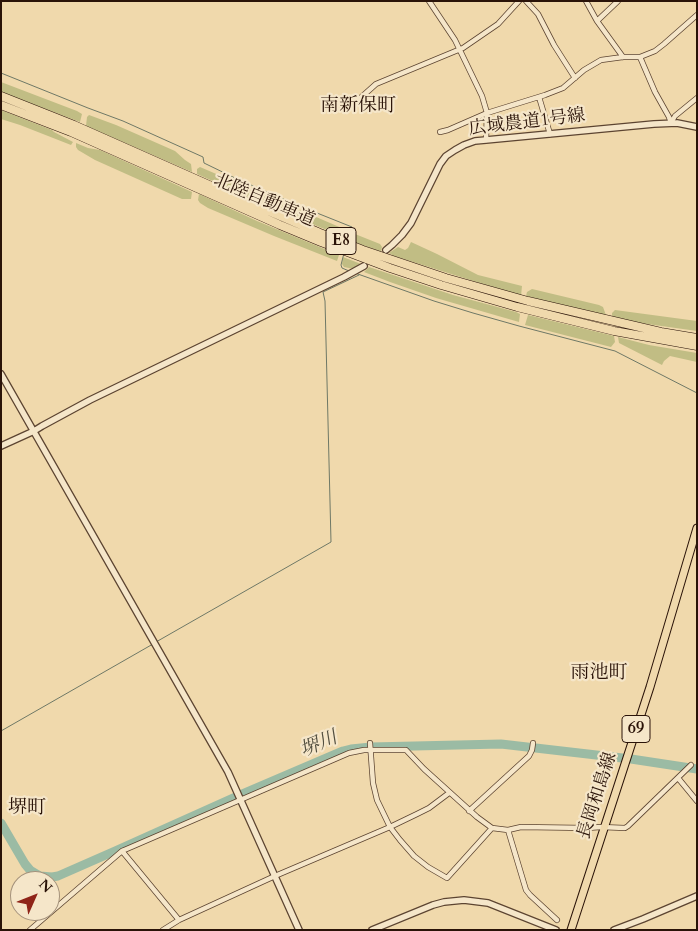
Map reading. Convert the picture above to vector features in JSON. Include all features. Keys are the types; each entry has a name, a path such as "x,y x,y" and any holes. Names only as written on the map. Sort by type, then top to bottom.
{"highway":[{"name":"北陸自動車道","path":"1,96 74,125 243,200 363,250 446,278 528,301 661,332 697,338"},
{"name":"北陸自動車道","path":"1,105 72,132 313,239 390,268 449,288 526,310 614,331 697,346"}],"main road":[{"name":"長岡和島線","path":"571,930 650,687 697,528"}],"street":[{"path":"429,1 455,40 482,96 487,113 486,140"},
{"path":"357,102 376,84 460,49 498,24 519,1"},
{"path":"526,1 538,14 575,78"},
{"path":"586,1 597,22 623,57"},
{"path":"597,22 618,1"},
{"path":"440,132 487,113 539,98 564,88 584,70 601,60 640,57 655,51 697,15"},
{"path":"640,57 670,123"},
{"path":"539,98 550,134"},
{"path":"670,123 674,116 697,98"},
{"name":"広域農道1号線","path":"386,250 402,235 411,223 440,164 446,156 464,145 475,141 654,124 670,123 697,127"},
{"path":"1,446 34,431 90,400 364,266"},
{"path":"1,374 228,772 299,930"},
{"path":"370,743 375,794 390,827 414,856 428,867 447,878 492,828"},
{"path":"469,810 529,756 533,743"},
{"path":"30,930 122,851 344,754 357,751 406,750 469,810 492,828 508,830 521,827 625,828 691,765"},
{"path":"678,778 697,801"},
{"path":"163,930 179,920 390,827 429,808 449,793"},
{"path":"508,830 526,890 557,920"},
{"path":"122,851 179,920"},
{"path":"614,930 697,896"},
{"path":"372,930 433,905 464,900 488,903 556,930"}],"shaded area":[{"path":"1,82 77,111 82,114 80,122 1,92"},
{"path":"1,110 52,130 73,142 71,145 1,119"},
{"path":"89,115 175,151 191,164 192,172 86,126"},
{"path":"76,143 100,150 192,192 191,199 182,199 95,160 78,150"},
{"path":"200,167 344,229 346,231 344,237 197,174 197,169"},
{"path":"199,194 257,221 339,255 337,261 208,208 198,200"},
{"path":"353,234 380,244 382,247 381,251 351,241"},
{"path":"411,242 478,275 522,286 521,296 389,253 398,247 405,250"},
{"path":"343,257 361,264 354,269 344,267 342,264"},
{"path":"369,267 453,295 516,312 520,314 519,322 436,298 364,272"},
{"path":"532,289 599,305 603,307 607,318 526,296 527,292"},
{"path":"615,310 697,321 697,331 626,321 612,317 612,313"},
{"path":"528,315 614,336 615,342 611,347 525,325"},
{"path":"618,337 649,345 697,353 697,362 670,356 662,365 619,343"}],"waterway":[{"path":"1,73 123,121 203,157 204,163 237,179 352,227 348,240"},
{"path":"344,253 341,265 342,268 349,271"},
{"path":"355,273 473,313 615,351 697,393"},
{"path":"156,642 331,542 325,301 323,292 359,275"},
{"path":"1,731 153,644"},
{"name":"堺川","path":"1,823 30,870 40,876 52,877 242,794 351,749 501,744 631,759 697,769"}],"district":[{"name":"南新保町","path":"358,107"},
{"name":"雨池町","path":"599,674"},
{"name":"堺町","path":"27,809"}]}
